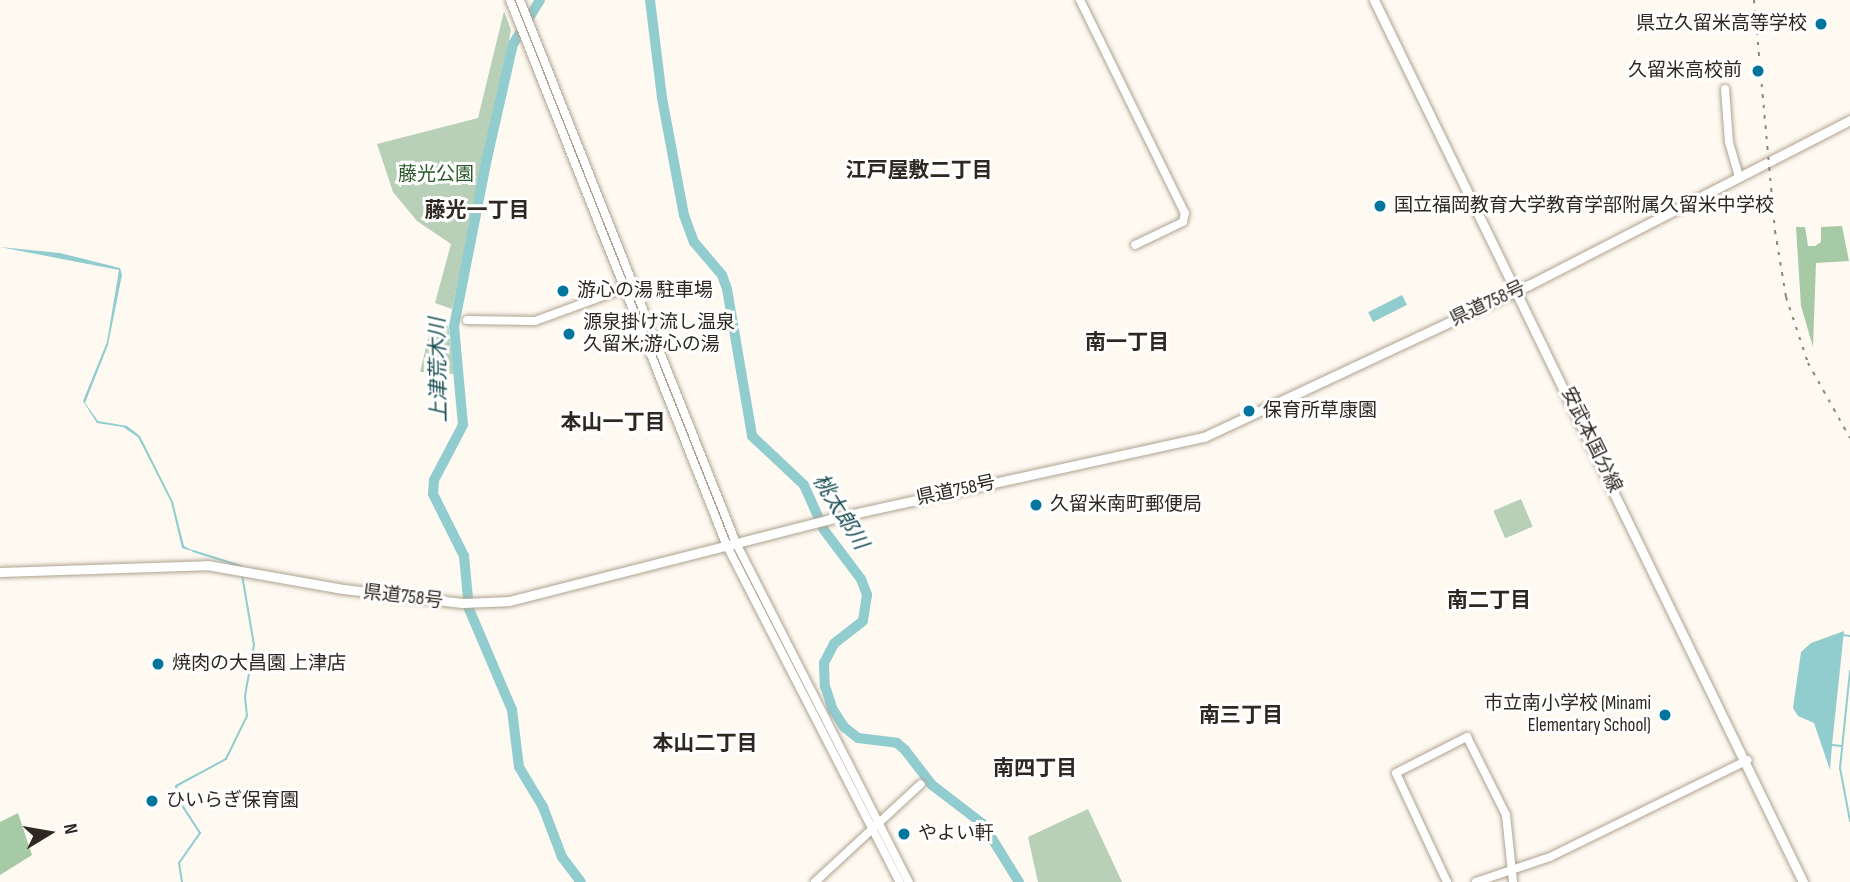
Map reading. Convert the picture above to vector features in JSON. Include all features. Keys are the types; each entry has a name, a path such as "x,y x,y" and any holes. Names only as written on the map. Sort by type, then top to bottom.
{"main road":[{"name":"安武本国分線","path":"1374,0 1748,760 1803,882"},
{"name":"県道758号","path":"0,572 207,565 344,590 462,603 536,597 815,522 1217,433 1517,290 1850,120"}],"street":[{"path":"510,0 629,286"},
{"path":"1080,0 1185,213 1183,222 1135,245"},
{"path":"521,4 731,544 876,829 900,882"},
{"path":"1725,89 1729,142 1739,177"},
{"path":"467,320 535,320 629,286"},
{"path":"1447,882 1396,773 1467,737 1506,816 1513,882"},
{"path":"1476,882 1511,867 1549,857 1748,760"},
{"path":"815,882 876,829 921,784"},
{"path":"876,829 909,882"}],"green space":[{"name":"藤光公園","path":"504,11 511,30 452,309 435,303 451,244 417,221 393,192 377,144 478,118"},
{"path":"1842,226 1849,261 1816,263 1813,347 1801,306 1796,227 1805,227 1808,246 1815,246 1821,242 1821,227"},
{"path":"433,318 448,323 454,374 420,372"},
{"path":"1521,499 1533,527 1505,538 1493,511"},
{"path":"1088,809 1122,882 1038,882 1028,837"},
{"path":"18,813 32,855 0,875 0,822"}],"water":[{"path":"0,247 60,253 120,268 122,275 108,345 85,403 98,421 127,426 140,436 173,502 184,546 195,552 182,548 171,502 138,437 123,427 97,423 83,401 107,342 119,270"},
{"path":"1402,295 1407,305 1373,322 1368,312"},
{"path":"1844,631 1830,770 1814,723 1798,716 1793,708 1801,652 1811,643"}],"waterway":[{"name":"上津荒木川","path":"540,0 513,44 487,158 454,326 463,425 434,480 433,494 464,556 469,609 512,710 519,767 543,807 562,857 581,882"},
{"name":"桃太郎川","path":"650,0 662,98 684,215 694,242 722,275 727,289 752,436 804,485 824,530 861,579 867,595 863,621 834,644 824,663 825,686 833,710 844,727 858,738 897,743 905,750 932,785 983,824 1019,882"},
{"path":"193,551 241,566"},
{"path":"182,882 179,863 200,833 179,801 176,786 226,759 247,716 245,696 254,645 242,575"},
{"path":"1843,635 1850,636"},
{"path":"1850,671 1840,768 1850,821"},
{"path":"1832,745 1842,746"}],"railway":[{"path":"1754,0 1775,231 1786,297 1808,363 1850,438"}],"place":[{"name":"県立久留米高等学校","path":"1821,24"},
{"name":"久留米高校前","path":"1758,71"},
{"name":"国立福岡教育大学教育学部附属久留米中学校","path":"1380,206"},
{"name":"游心の湯 駐車場","path":"563,291"},
{"name":"源泉掛け流し温泉 久留米;游心の湯","path":"569,334"},
{"name":"保育所草康園","path":"1249,411"},
{"name":"久留米南町郵便局","path":"1036,505"},
{"name":"焼肉の大昌園 上津店","path":"158,664"},
{"name":"市立南小学校 (Minami Elementary School)","path":"1665,715"},
{"name":"ひいらぎ保育園","path":"152,801"},
{"name":"やよい軒","path":"904,834"}],"district":[{"name":"江戸屋敷二丁目","path":"919,171"},
{"name":"藤光一丁目","path":"477,211"},
{"name":"南一丁目","path":"1127,343"},
{"name":"本山一丁目","path":"613,423"},
{"name":"南二丁目","path":"1489,601"},
{"name":"南三丁目","path":"1241,716"},
{"name":"本山二丁目","path":"705,744"},
{"name":"南四丁目","path":"1035,769"}]}
